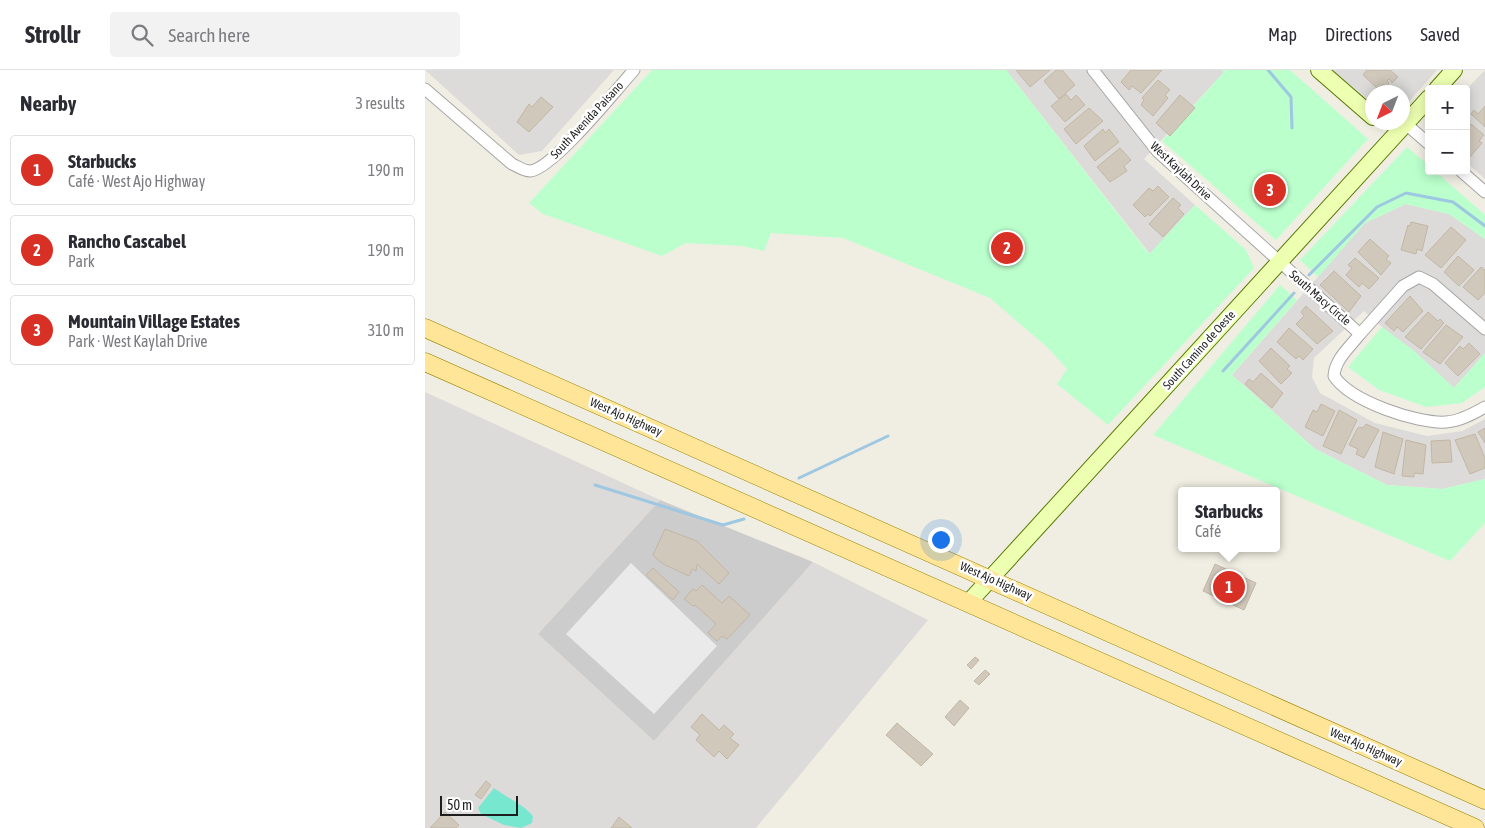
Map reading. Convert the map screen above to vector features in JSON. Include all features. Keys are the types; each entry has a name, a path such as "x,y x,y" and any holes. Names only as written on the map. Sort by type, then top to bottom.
{"main road":[{"name":"West Ajo Highway","path":"425,328 1485,800"},
{"path":"425,362 1475,828"}],"street":[{"name":"South Avenida Paisano","path":"425,89 512,164 529,171 539,168 560,153 634,70"},
{"name":"West Kaylah Drive","path":"1093,70 1158,152 1279,262"},
{"path":"1319,70 1365,110"},
{"path":"1441,85 1454,70"},
{"name":"South Camino de Oeste","path":"1410,119 1425,103"},
{"path":"1410,127 1425,141"},
{"path":"1388,130 1394,136"},
{"name":"South Camino de Oeste","path":"969,602 1400,130"},
{"path":"1466,175 1485,192"},
{"name":"South Macy Circle","path":"1279,262 1360,334"},
{"name":"South Macy Circle","path":"1485,329 1433,284 1419,277 1403,286 1360,334 1337,362 1330,377 1371,402 1423,420 1446,422 1470,416 1485,407"}],"shaded area":[{"path":"425,70 614,70 542,151 519,155"},
{"path":"1006,70 1222,70 1224,72 1144,159 1195,205 1150,254"},
{"path":"1332,70 1437,70 1410,100 1410,85 1365,85 1365,100"},
{"path":"1485,70 1485,179 1470,166 1470,86"},
{"path":"1406,204 1449,214 1485,239 1485,353 1454,388 1413,350 1398,341 1364,311 1314,358 1312,377 1320,393 1375,423 1427,436 1462,431 1485,419 1485,479 1442,489 1387,485 1315,449 1232,375 1365,223"},
{"path":"425,392 660,500 538,634 654,741 813,562 928,620 756,828 425,828"},
{"path":"660,500 813,562 654,741 538,634"},
{"path":"631,563 717,646 654,714 566,634"},
{"path":"494,788 529,812 533,816 532,823 521,828 504,825 481,814 478,808"}],"green space":[{"path":"652,70 1006,70 1149,254 1195,205 1246,250 1254,268 1108,425 1057,384 1067,369 1048,348 990,298 843,238 771,233 764,251 742,246 686,243 662,256 543,214 529,203"},
{"path":"1222,70 1290,70 1368,139 1276,240 1162,141 1224,72"},
{"path":"1407,147 1425,163 1425,175 1440,175 1485,215 1485,239 1449,214 1406,204 1365,223 1318,277 1300,260"},
{"path":"1280,285 1297,300 1232,375 1315,449 1387,485 1442,489 1485,479 1485,523 1450,561 1280,489 1280,487 1276,487 1153,435"},
{"path":"1382,327 1413,350 1454,388 1485,353 1485,387 1462,403 1426,407 1379,390 1348,367"}],"building":[{"path":"1016,70 1050,70 1030,87"},
{"path":"1056,70 1062,70 1075,85 1059,99 1044,81"},
{"path":"1131,70 1162,70 1141,93 1132,86 1129,90 1121,82"},
{"path":"1367,70 1390,70 1398,77 1392,83 1389,79 1388,85 1374,85 1363,75"},
{"path":"1158,80 1170,90 1165,95 1168,98 1153,116 1141,105 1144,100 1142,98"},
{"path":"1066,94 1071,100 1076,95 1085,105 1065,122 1051,106"},
{"path":"1180,95 1195,108 1170,136 1156,123"},
{"path":"541,97 553,107 529,132 517,122 529,104 532,107"},
{"path":"1485,106 1485,127 1471,114 1474,110 1478,114"},
{"path":"1089,108 1103,121 1076,144 1064,129"},
{"path":"1470,125 1484,135 1479,141 1482,143 1470,157 1470,130"},
{"path":"1103,129 1105,133 1109,129 1119,142 1095,161 1084,146"},
{"path":"1120,148 1131,160 1124,166 1127,171 1110,182 1097,167"},
{"path":"1158,186 1169,197 1150,216 1148,214 1145,217 1133,205 1149,188 1153,191"},
{"path":"1173,198 1181,205 1178,208 1184,214 1163,237 1149,224"},
{"path":"1411,222 1428,226 1422,251 1417,249 1416,254 1401,250 1408,225 1410,226"},
{"path":"1451,227 1466,240 1441,268 1425,255"},
{"path":"1370,239 1389,256 1386,259 1391,263 1381,275 1358,252"},
{"path":"1458,256 1474,270 1459,286 1444,272"},
{"path":"1355,258 1379,278 1369,289 1362,283 1359,287 1346,275 1352,268 1348,265"},
{"path":"1481,267 1485,270 1485,293 1478,300 1463,287"},
{"path":"1334,271 1361,296 1349,312 1320,285"},
{"path":"1410,296 1423,311 1403,332 1397,327 1394,331 1385,323"},
{"path":"1306,306 1333,331 1317,344 1296,324 1304,316 1301,312"},
{"path":"1428,312 1438,321 1440,319 1444,323 1421,349 1405,337"},
{"path":"1446,325 1463,337 1440,364 1423,352"},
{"path":"1289,328 1313,349 1303,360 1299,356 1296,359 1277,342"},
{"path":"1469,343 1480,354 1458,376 1445,363 1460,346 1463,349"},
{"path":"1271,348 1290,366 1287,369 1292,373 1281,384 1259,361"},
{"path":"1261,373 1283,393 1272,408 1245,384 1249,379 1253,382"},
{"path":"1321,404 1335,411 1323,436 1305,427 1313,410 1317,412"},
{"path":"1339,410 1357,420 1341,454 1323,446"},
{"path":"1366,424 1379,430 1364,458 1356,454 1358,449 1349,445 1357,429 1359,427 1363,428"},
{"path":"1485,428 1485,443 1478,432"},
{"path":"1383,432 1403,439 1394,474 1375,467"},
{"path":"1475,434 1485,458 1485,468 1470,474 1455,440"},
{"path":"1406,440 1426,445 1423,474 1414,473 1414,477 1402,476"},
{"path":"1450,440 1452,462 1432,463 1431,441"},
{"path":"665,529 697,541 729,573 719,584 697,564 696,571 692,569 689,576 663,564 653,555"},
{"path":"1215,564 1256,583 1244,610 1203,591"},
{"path":"653,568 679,592 673,600 646,575"},
{"path":"702,585 722,603 729,596 750,615 727,639 722,636 717,641 708,633 716,624 695,605 693,606 684,599 693,589 696,591"},
{"path":"975,657 979,660 971,669 967,665"},
{"path":"985,670 990,674 979,685 974,681"},
{"path":"960,700 969,708 954,726 945,717"},
{"path":"702,714 719,730 724,725 734,734 730,738 739,745 727,759 719,751 714,757 696,740 700,735 691,727"},
{"path":"897,723 933,754 921,766 886,735"},
{"path":"486,781 491,785 481,799 475,795"},
{"path":"445,812 459,825 456,828 430,828"},
{"path":"619,817 632,828 611,828"}],"waterway":[{"path":"1268,70 1291,97 1292,128"},
{"path":"1309,275 1377,207 1406,193 1453,202 1485,226"},
{"path":"1223,371 1294,293"},
{"path":"799,478 888,436"},
{"path":"595,485 723,525 744,519"}],"place":[{"name":"Mountain Village Estates","path":"1270,190"},
{"name":"Rancho Cascabel","path":"1007,248"},
{"name":"Starbucks","path":"1229,587"}]}
